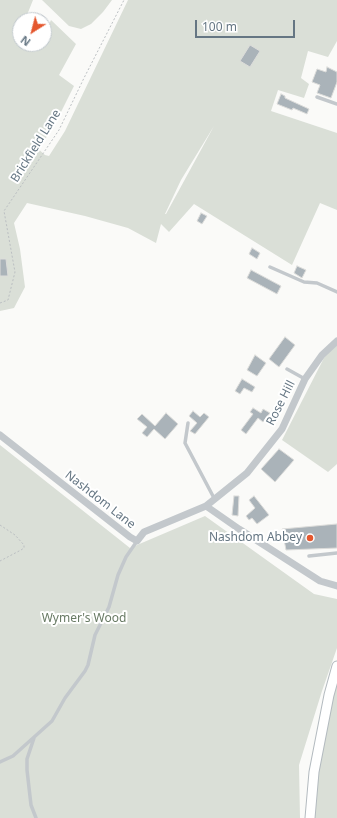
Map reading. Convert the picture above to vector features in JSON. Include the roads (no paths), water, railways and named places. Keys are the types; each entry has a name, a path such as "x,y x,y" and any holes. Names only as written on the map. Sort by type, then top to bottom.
{"street":[{"name":"Rose Hill","path":"206,506 247,473 282,429 305,379 322,355 337,340"},
{"name":"Nashdom Lane","path":"0,435 137,541 144,532 206,506"},
{"path":"206,506 320,581 337,586"},
{"path":"310,818 314,772 329,695 337,666"}],"lane":[{"path":"317,97 337,104"},
{"path":"270,267 304,282 317,283 337,292"},
{"path":"287,369 305,379"},
{"path":"188,424 185,443 215,499"},
{"path":"0,762 13,756 52,721 65,698 85,671 88,665 95,635 109,607 118,575 126,557 137,541"},
{"path":"308,556 337,553"},
{"path":"34,738 27,759 26,770 31,805 36,818"}],"place":[{"name":"Nashdom Abbey","path":"310,538"}],"park label":[{"name":"Wymer's Wood","path":"84,619"}]}
